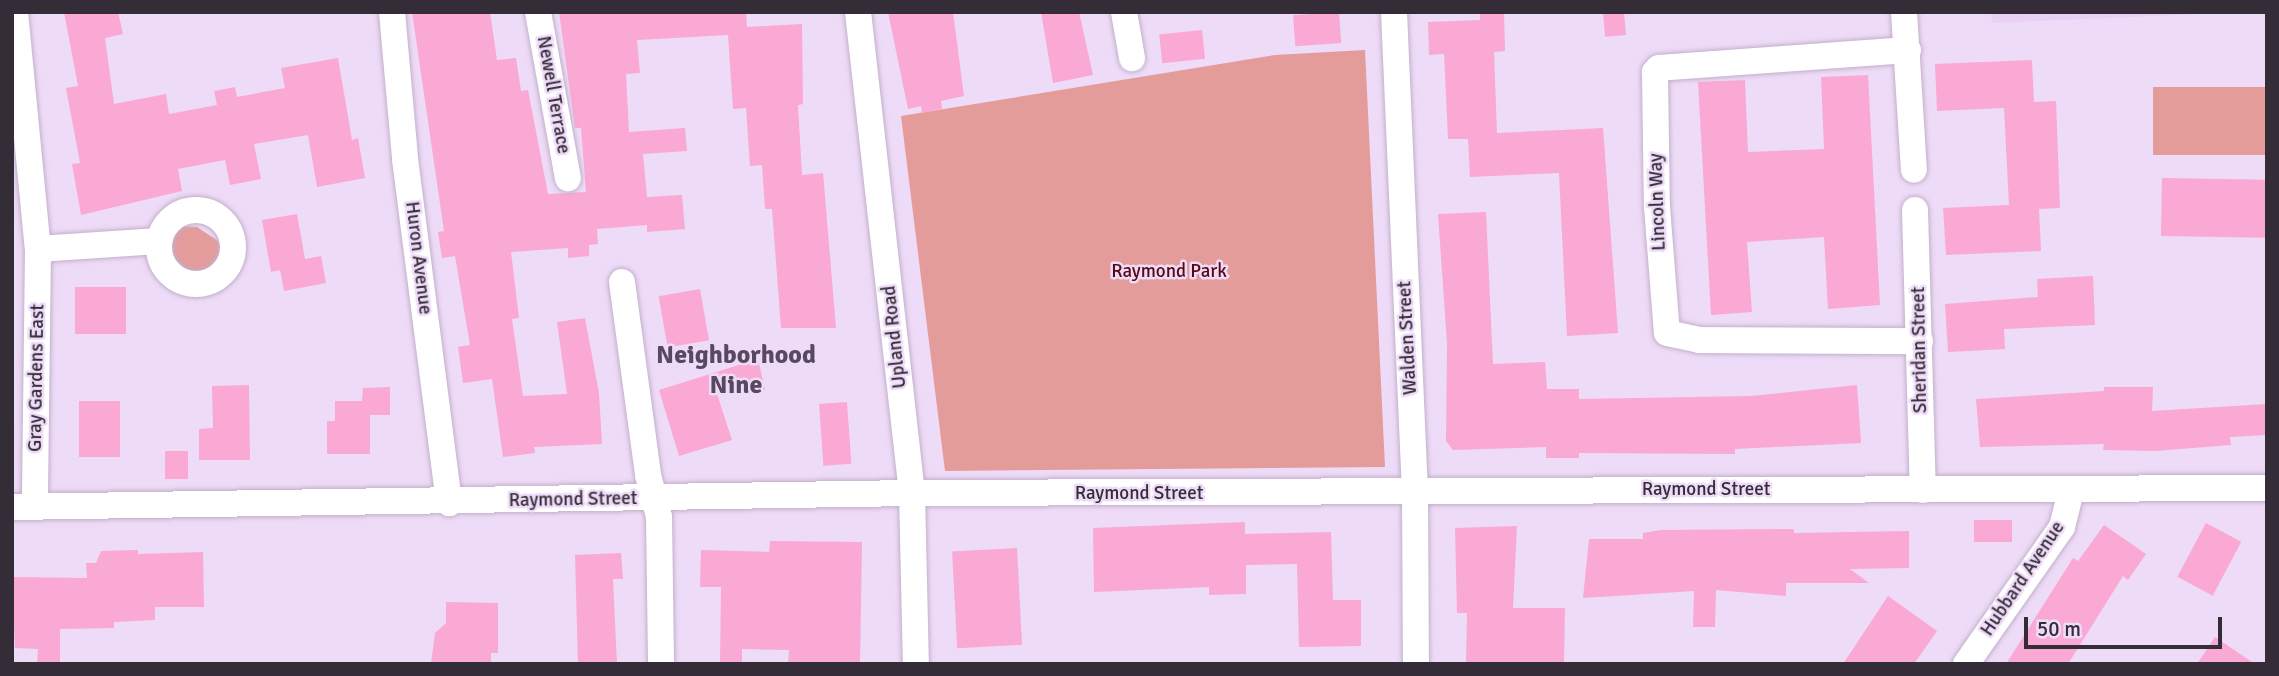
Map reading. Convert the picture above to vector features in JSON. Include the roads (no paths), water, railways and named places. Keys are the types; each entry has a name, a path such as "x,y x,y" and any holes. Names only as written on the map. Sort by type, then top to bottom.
{"street":[{"name":"Gray Gardens East","path":"15,12 38,249 24,507"},
{"name":"Huron Avenue","path":"392,12 405,159 449,503"},
{"name":"Newell Terrace","path":"538,12 568,178"},
{"name":"Upland Road","path":"858,12 912,493 916,664"},
{"path":"1124,12 1132,58"},
{"name":"Walden Street","path":"1394,12 1415,489 1416,664"},
{"path":"1904,12 1914,170"},
{"name":"Lincoln Way","path":"1908,50 1666,65 1655,72 1657,207 1667,333 1699,340 1920,341"},
{"name":"Sheridan Street","path":"1915,210 1923,490"},
{"path":"38,249 159,241"},
{"path":"622,282 659,517 661,664"},
{"name":"Raymond Street","path":"24,507 449,503 912,493 1139,496 1415,489 2267,488"},
{"name":"Hubbard Avenue","path":"1966,664 2062,527 2071,490"}],"district":[{"name":"Neighborhood Nine","path":"736,371"}],"park label":[{"name":"Raymond Park","path":"1169,272"}]}
